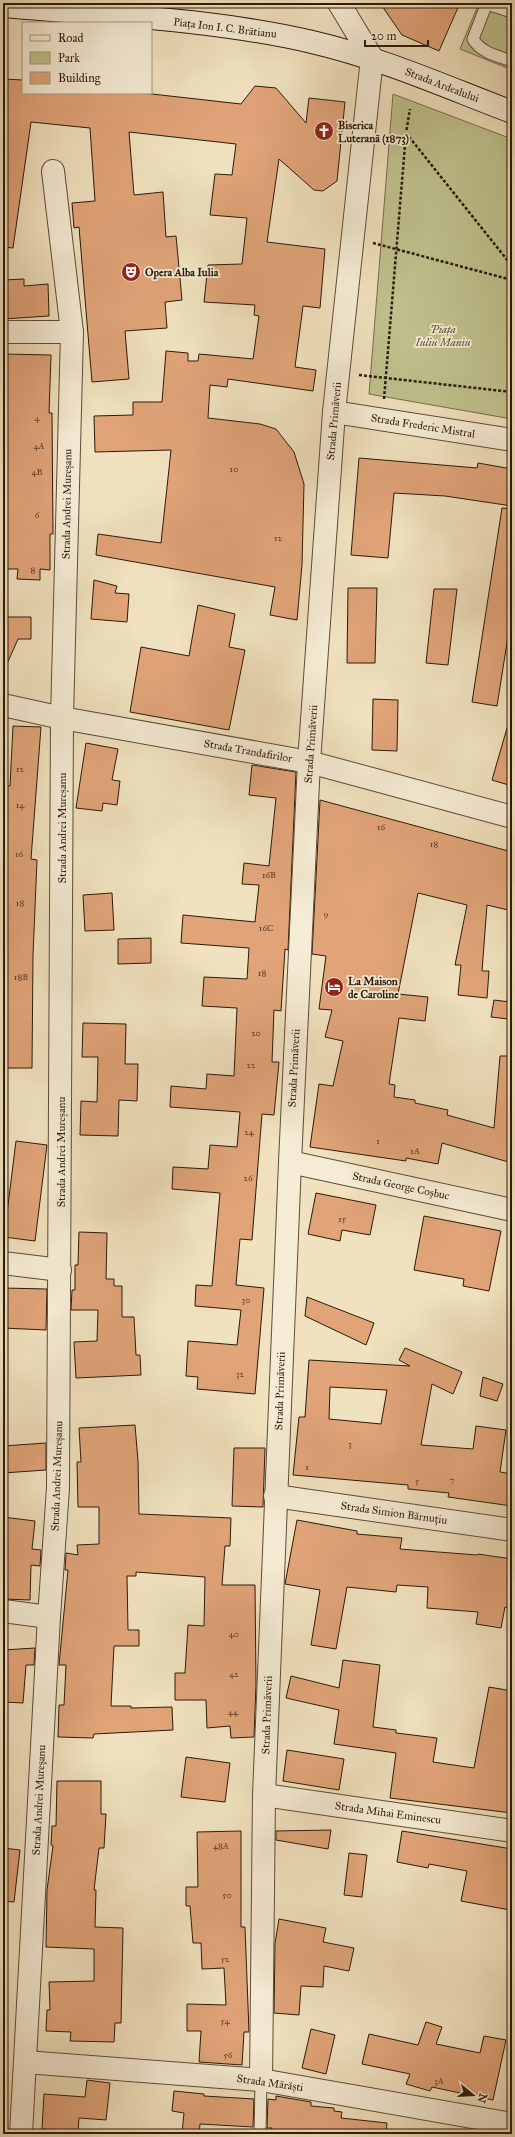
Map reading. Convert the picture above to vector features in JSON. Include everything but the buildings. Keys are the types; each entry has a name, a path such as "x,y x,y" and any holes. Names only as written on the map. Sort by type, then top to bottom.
{"street":[{"path":"339,3 372,58"},
{"name":"Piața Ion I. C. Brătianu","path":"9,5 267,33 313,42 372,58"},
{"name":"Strada Ardealului","path":"372,58 512,112"},
{"name":"Strada Primăverii","path":"261,2080 264,1795 275,1496 309,762 334,412 372,58"},
{"name":"Strada Andrei Mureșanu","path":"21,2134 49,1616 58,1488 62,718 72,332 53,171"},
{"path":"3,332 72,332"},
{"name":"Strada Frederic Mistral","path":"334,412 512,440"},
{"name":"Strada Trandafirilor","path":"3,705 62,718 309,762 512,817"},
{"name":"Strada George Coșbuc","path":"290,1162 512,1210"},
{"path":"3,1263 60,1270"},
{"name":"Strada Simion Bărnuțiu","path":"275,1496 512,1530"},
{"path":"3,1611 49,1616"},
{"name":"Strada Mihai Eminescu","path":"264,1795 512,1831"},
{"name":"Strada Mărăști","path":"25,2062 261,2080 512,2124"}],"lane":[{"path":"512,12 487,3 473,39 477,45 485,51 512,61"},
{"path":"260,2134 261,2080"}],"path":[{"path":"383,420 406,133 410,109"},
{"path":"406,133 512,266"},
{"path":"353,238 512,280"},
{"path":"338,373 512,392"}],"green space":[{"path":"479,3 512,3 512,70 460,49"},
{"name":"Piața Iuliu Maniu","path":"393,94 512,139 512,419 369,394"}],"place":[{"name":"Biserica Luterană (1873)","path":"324,131"},
{"name":"Opera Alba Iulia","path":"131,272"},
{"name":"La Maison de Caroline","path":"334,987"}]}
